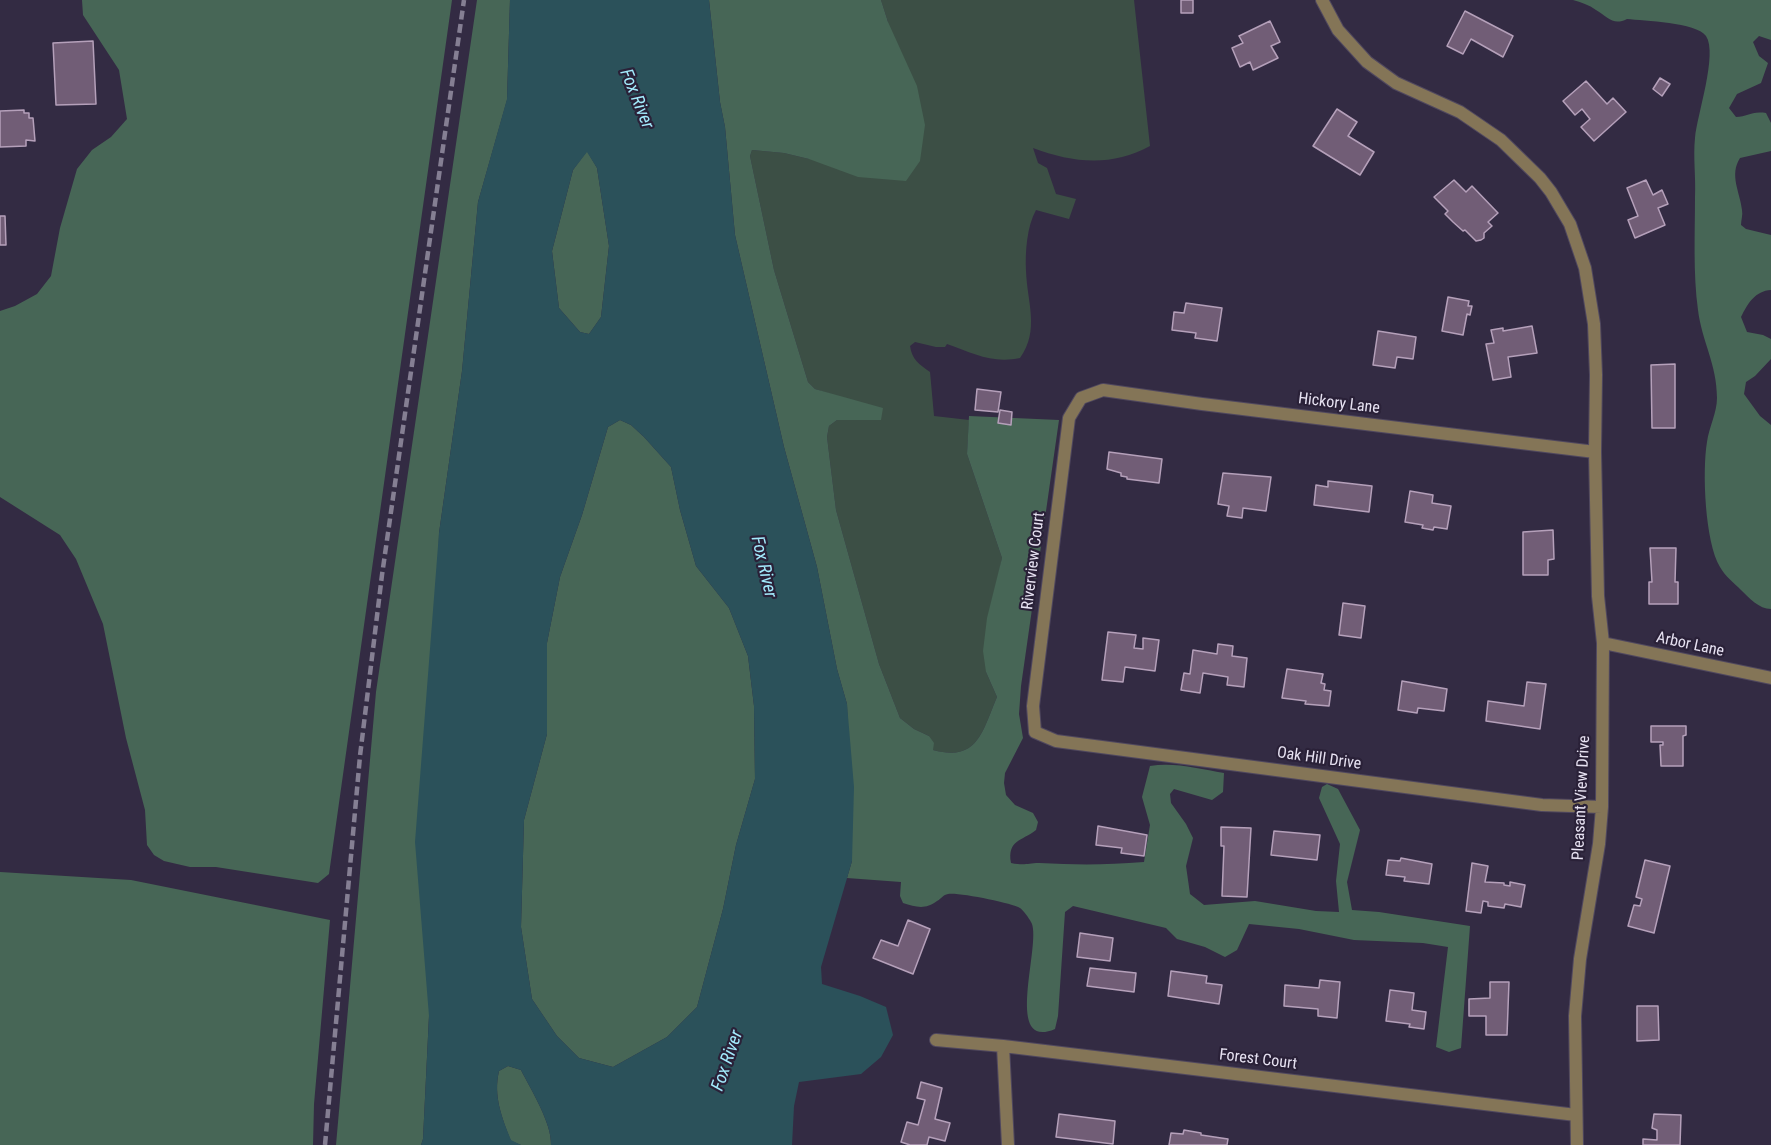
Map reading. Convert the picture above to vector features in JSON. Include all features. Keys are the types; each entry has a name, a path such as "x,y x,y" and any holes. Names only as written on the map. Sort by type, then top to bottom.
{"street":[{"name":"Pleasant View Drive","path":"1322,0 1338,30 1367,62 1396,83 1460,112 1501,140 1540,178 1570,224 1585,268 1594,324 1596,375 1598,596 1603,643 1602,807 1599,844 1580,959 1575,1016 1577,1145"},
{"name":"Hickory Lane","path":"1081,398 1104,390 1123,391 1212,405 1595,452"},
{"name":"Riverview Court","path":"1035,732 1033,706 1069,418 1081,398"},
{"name":"Arbor Lane","path":"1603,643 1771,678"},
{"name":"Oak Hill Drive","path":"1035,732 1056,741 1533,804 1602,807"},
{"name":"Forest Court","path":"936,1040 1003,1046 1576,1115"},
{"path":"1003,1046 1008,1145"}],"shaded area":[{"path":"82,0 452,0 329,874 318,883 216,867 190,867 164,861 154,855 147,845 145,810 126,738 103,624 76,559 60,535 0,497 0,311 37,294 51,276 60,228 77,169 92,150 111,137 127,119 119,70 83,15"},
{"path":"477,0 510,0 507,100 478,202 462,371 439,533 429,1016 423,1139 421,1145 336,1145 376,692"},
{"path":"709,0 881,0 888,22 917,86 925,125 920,161 906,181 858,177 809,159 784,153 752,150 750,156 774,270 808,382 815,389 883,408 881,420 837,420 829,426 827,437 836,510 879,664 900,718 914,729 929,736 934,743 933,750 948,753 960,752 969,748 976,741 997,697 986,672 983,651 987,618 1002,558 967,454 969,416 1059,420 1021,686 1019,714 1023,738 1005,773 1004,783 1006,795 1015,805 1033,813 1038,822 1036,830 1013,845 1010,855 1011,863 1144,862 1150,825 1142,797 1150,766 1187,767 1224,773 1223,792 1212,800 1174,789 1170,794 1171,803 1193,838 1186,866 1190,894 1204,905 1255,901 1316,911 1339,912 1336,881 1340,844 1319,798 1322,787 1327,784 1338,789 1360,830 1347,882 1352,910 1470,926 1461,1048 1449,1052 1436,1047 1448,947 1423,943 1354,940 1299,929 1249,924 1237,950 1225,957 1205,947 1177,939 1166,928 1073,906 1065,912 1058,1016 1055,1029 1039,1032 1031,1025 1027,1010 1033,933 1031,922 1020,908 973,896 954,894 945,895 928,906 916,906 903,903 900,896 901,882 847,878 852,861 847,704 837,669 817,567 784,447 735,235 725,127 720,102"},
{"path":"881,0 1134,0 1150,146 1136,153 1107,160 1063,157 1033,148 1038,163 1047,168 1056,194 1076,199 1069,219 1036,210 1033,216 1027,239 1026,256 1031,316 1030,337 1020,358 991,359 947,344 945,347 936,347 915,342 910,346 914,358 930,372 934,416 969,420 967,454 1002,558 986,672 997,697 976,741 969,748 960,752 948,753 933,750 929,736 914,729 900,718 879,664 836,510 827,437 829,426 837,420 881,420 837,396 815,389 808,382 774,270 750,156 752,150 784,153 809,159 888,22"},
{"path":"1573,0 1771,0 1771,40 1759,36 1753,42 1759,56 1768,63 1761,83 1737,94 1729,108 1736,117 1766,113 1771,123 1771,151 1740,158 1735,177 1742,212 1741,225 1746,229 1771,235 1771,290 1756,295 1741,317 1747,332 1771,339 1771,359 1746,382 1744,394 1760,416 1771,425 1771,609 1754,602 1722,570 1711,541 1706,506 1706,455 1717,398 1715,374 1700,322 1696,296 1694,152 1706,85 1710,56 1709,45 1706,36 1692,28 1627,19 1618,22"},
{"path":"587,151 597,168 609,246 601,317 589,334 580,332 559,308 552,251 573,170"},
{"path":"620,420 631,425 671,467 680,510 696,566 729,608 748,656 754,706 755,779 736,845 723,909 697,1007 667,1037 613,1067 579,1058 557,1036 532,999 521,927 524,820 547,734 547,643 560,577 582,515 608,427"},
{"path":"0,872 131,880 330,920 314,1104 313,1145 0,1145"},
{"path":"508,1066 521,1070 545,1117 551,1145 521,1145 511,1141 502,1115 497,1089 499,1071"}],"water":[{"name":"Fox River","path":"510,0 709,0 720,102 725,127 735,235 784,447 817,567 837,669 847,704 854,787 852,861 821,967 822,984 886,1007 893,1035 881,1057 861,1074 799,1082 794,1106 792,1145 551,1145 545,1117 521,1070 508,1066 499,1071 498,1098 511,1140 521,1145 421,1145 429,1016 415,842 439,533 462,371 478,202 507,99","holes":["587,152 597,168 609,246 601,317 589,334 580,332 559,308 552,251 573,170","620,420 631,425 671,467 680,510 696,566 729,608 748,656 754,706 755,779 736,845 723,909 697,1007 667,1037 613,1067 579,1058 557,1036 532,999 521,927 524,820 547,734 547,643 560,577 582,515 608,427"]}],"building":[{"path":"1181,0 1193,0 1193,13 1181,13"},
{"path":"1465,11 1513,36 1503,57 1471,39 1463,54 1447,46"},
{"path":"1270,21 1280,42 1271,46 1278,58 1253,70 1250,62 1240,67 1232,48 1243,43 1239,36"},
{"path":"93,41 96,104 56,105 53,43"},
{"path":"1660,78 1670,84 1662,96 1653,89"},
{"path":"1586,81 1607,104 1613,98 1626,112 1594,141 1581,127 1590,119 1582,109 1575,115 1563,101"},
{"path":"1337,109 1357,122 1348,136 1374,152 1360,175 1313,146"},
{"path":"24,110 24,113 29,113 29,118 33,118 35,141 26,140 26,146 0,147 0,111"},
{"path":"1454,180 1466,192 1472,186 1498,213 1488,222 1492,226 1484,233 1484,238 1481,240 1476,241 1453,222 1445,214 1448,211 1434,197"},
{"path":"1646,180 1653,195 1662,190 1668,204 1658,208 1665,225 1635,238 1628,220 1638,216 1627,188"},
{"path":"0,216 5,216 6,245 0,245"},
{"path":"1448,297 1469,301 1468,306 1472,306 1470,315 1467,314 1463,335 1442,331"},
{"path":"1186,303 1222,308 1217,341 1195,338 1196,333 1172,330 1174,312 1184,313"},
{"path":"1532,326 1537,353 1508,357 1511,377 1493,380 1486,344 1494,343 1491,330 1503,328 1503,331"},
{"path":"1378,331 1416,337 1413,359 1397,357 1395,368 1373,365"},
{"path":"1675,364 1675,428 1652,428 1651,365"},
{"path":"977,389 1001,392 998,412 975,410"},
{"path":"1000,410 1012,412 1011,425 998,423"},
{"path":"1109,452 1162,459 1159,483 1127,479 1121,476 1121,473 1107,469"},
{"path":"1223,473 1271,477 1266,511 1243,508 1242,518 1227,516 1229,506 1218,504"},
{"path":"1328,481 1372,486 1369,512 1314,505 1316,485 1328,487"},
{"path":"1410,491 1433,495 1432,503 1451,506 1447,529 1434,527 1433,530 1422,528 1423,525 1405,522"},
{"path":"1553,530 1554,559 1548,560 1548,575 1523,575 1523,532"},
{"path":"1650,548 1676,548 1675,582 1678,582 1678,604 1649,604 1649,582 1652,582"},
{"path":"1343,603 1365,606 1361,638 1339,635"},
{"path":"1108,632 1136,635 1134,648 1143,649 1143,638 1159,640 1155,671 1125,667 1123,682 1102,680"},
{"path":"1218,644 1233,646 1232,656 1247,658 1244,687 1227,685 1228,677 1203,673 1200,693 1181,690 1184,673 1190,674 1193,650 1217,654"},
{"path":"1287,669 1323,674 1321,683 1325,684 1324,690 1331,691 1329,706 1305,704 1306,701 1282,698"},
{"path":"1402,681 1447,689 1444,711 1418,708 1417,713 1398,710"},
{"path":"1527,682 1546,684 1540,729 1486,721 1488,701 1524,706"},
{"path":"1651,726 1686,726 1686,735 1683,736 1683,766 1661,766 1660,745 1663,745 1663,742 1651,742"},
{"path":"1098,826 1147,835 1144,856 1121,853 1122,848 1096,845"},
{"path":"1221,827 1251,828 1247,897 1222,896 1224,846 1221,846"},
{"path":"1274,831 1320,835 1317,860 1271,855"},
{"path":"1401,858 1432,864 1429,884 1404,881 1405,877 1386,875 1388,860 1400,861"},
{"path":"1645,860 1670,866 1654,933 1628,926 1634,905 1640,906 1642,899 1636,897"},
{"path":"1472,863 1488,866 1485,882 1504,883 1510,886 1510,882 1525,885 1521,907 1505,904 1504,908 1488,906 1488,902 1483,901 1481,913 1466,911"},
{"path":"908,920 930,929 913,974 873,958 881,940 898,946"},
{"path":"1080,933 1113,938 1110,961 1077,957"},
{"path":"1090,968 1136,973 1134,992 1087,986"},
{"path":"1171,971 1207,976 1206,983 1222,985 1219,1004 1168,996"},
{"path":"1320,980 1340,982 1337,1018 1318,1016 1318,1009 1284,1006 1285,985 1319,988"},
{"path":"1490,982 1509,982 1507,1035 1486,1035 1486,1016 1469,1016 1469,999 1490,998"},
{"path":"1390,990 1414,993 1412,1010 1426,1012 1424,1029 1409,1027 1410,1024 1386,1021"},
{"path":"1637,1006 1658,1006 1659,1040 1637,1041"},
{"path":"921,1082 942,1088 935,1119 950,1123 945,1141 929,1137 927,1145 910,1145 901,1142 907,1122 918,1125 925,1100 917,1098"},
{"path":"1059,1114 1115,1121 1113,1144 1056,1137"},
{"path":"1654,1114 1681,1115 1680,1145 1643,1145 1643,1139 1657,1140 1657,1130 1652,1128"},
{"path":"1184,1130 1228,1139 1227,1145 1169,1145 1171,1133 1183,1134"}],"railway":[{"path":"325,1145 360,756 382,575 464,0"}]}
